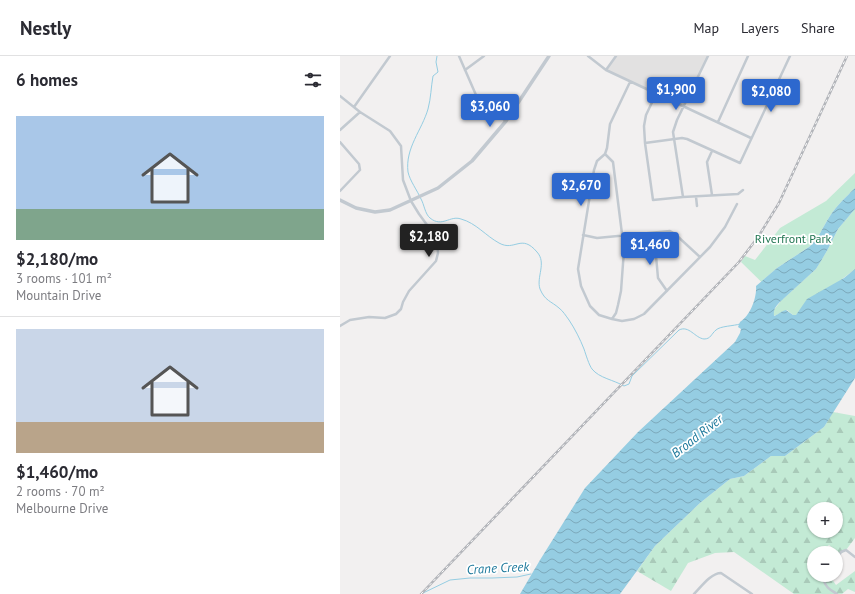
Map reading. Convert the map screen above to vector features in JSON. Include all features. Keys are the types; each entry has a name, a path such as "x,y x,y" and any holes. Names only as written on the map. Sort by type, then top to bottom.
{"street":[{"path":"354,107 390,56"},
{"path":"459,56 479,100 482,104 506,121"},
{"path":"465,70 484,56"},
{"path":"340,200 356,208 375,212 390,210 438,188 472,161 506,121 549,56"},
{"path":"588,56 606,70 752,138"},
{"path":"606,70 616,56"},
{"path":"683,197 673,132 708,56"},
{"path":"718,122 748,56"},
{"path":"645,143 682,138 687,139 740,163 790,56"},
{"path":"630,82 610,124 605,154 597,161 594,170 578,269 581,286 590,306 599,315 622,321 634,319 644,314 710,247 725,227 737,204"},
{"path":"656,94 644,121 645,143 653,200 738,194 743,190"},
{"path":"340,96 360,112 390,131 401,146 403,180 411,201 437,241 438,253 436,262 409,291 402,302 401,309 396,314 385,318 369,317 350,320 340,326"},
{"path":"340,130 360,112"},
{"path":"340,142 360,164 360,170 340,191"},
{"path":"712,150 707,162 712,195"},
{"path":"605,154 613,162 624,250 621,291 616,313 612,319"},
{"path":"696,197 697,206"},
{"path":"583,235 597,238 670,231 700,257"},
{"path":"654,233 658,278 667,290"},
{"path":"843,551 846,550 855,557"},
{"path":"694,594 712,575 721,573 752,594"},
{"path":"824,582 827,587 837,594"}],"shaded area":[{"path":"616,56 708,56 684,107 606,70"}],"green space":[{"name":"Riverfront Park","path":"855,173 855,188 833,212 812,244 777,268 763,280 783,299 816,269 838,229 855,209 855,269 796,315 793,315 787,310 773,316 773,311 781,301 741,262 745,256 755,260 780,228 826,201"},
{"path":"833,412 855,416 855,538 843,552 843,546 807,546 807,582 834,582 836,585 843,582 843,580 855,571 855,592 848,589 842,594 794,594 734,552 715,553 688,563 671,591 637,571 655,546 700,503 730,479 744,476 771,456 785,456 824,427"}],"water":[{"name":"Broad River","path":"855,188 855,209 838,229 816,269 779,303 774,311 774,316 786,310 793,315 796,315 807,299 844,278 855,269 855,378 824,427 785,456 771,456 744,476 730,479 700,503 655,546 620,594 520,594 585,488 638,432 735,342 741,329 738,327 740,322 747,316 752,306 756,286 777,268 809,247 818,236 833,212"}],"waterway":[{"path":"437,56 436,62 438,72 433,76 428,109 411,147 408,163 409,175 427,214 434,221 438,222 457,218 461,219 476,227 499,243 509,246 522,243 527,244 537,252 541,261 539,280 540,289 546,298 562,311 569,320 581,342 590,365 595,372 624,386 629,384 632,376 679,330 686,329 701,338 706,339 718,329 740,324"},
{"name":"Crane Creek","path":"421,594 450,580 517,577 531,574"}],"railway":[{"path":"421,594 739,262 758,237 779,203 847,56"}]}
